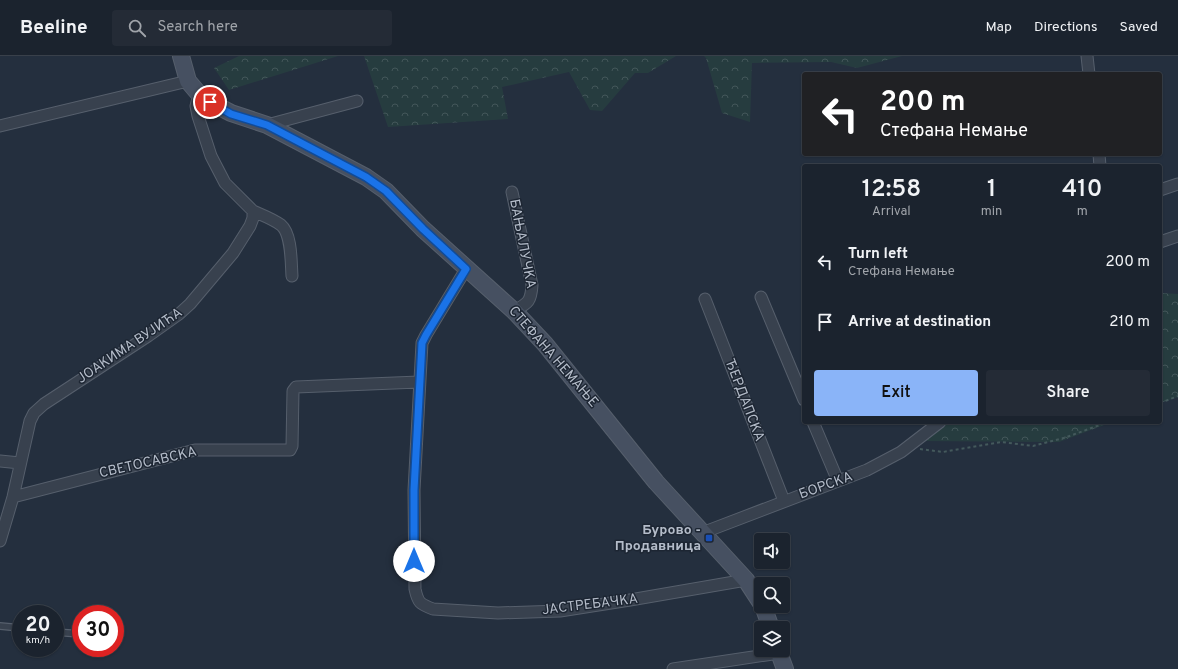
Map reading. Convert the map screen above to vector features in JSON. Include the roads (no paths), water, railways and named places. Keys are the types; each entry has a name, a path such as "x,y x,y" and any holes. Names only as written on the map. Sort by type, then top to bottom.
{"street":[{"name":"СТЕФАНА НЕМАЊЕ","path":"181,56 188,81 199,94 210,102 231,114 267,125 371,180 386,191 423,229 514,311 545,344 651,476 746,580 754,592"},
{"path":"1087,56 1089,72"},
{"path":"0,126 188,81"},
{"path":"199,94 196,106 198,116 211,156 225,184 253,211 281,225 286,232 291,259 292,276"},
{"path":"267,125 357,101"},
{"path":"1162,189 1178,184"},
{"name":"БАЊАЛУЧКА","path":"512,192 532,285 532,296 527,304 514,311"},
{"name":"ЈОАКИМА ВУЈИЋА","path":"0,541 30,421 34,413 44,404 148,336 184,309 233,253 250,226 253,218 253,211"},
{"path":"1162,241 1178,236"},
{"path":"419,382 422,343 466,269"},
{"path":"761,297 802,395"},
{"name":"ЂЕРДАПСКА","path":"705,299 784,501"},
{"name":"СВЕТОСАВСКА","path":"12,497 196,450 290,450 292,446 293,391 296,387 419,382"},
{"name":"ЈАСТРЕБАЧКА","path":"419,382 414,490 415,590 417,601 424,606 433,610 498,613 560,611 746,580"},
{"path":"814,424 838,481"},
{"name":"БОРСКА","path":"702,533 867,470 901,452 937,424"},
{"path":"0,461 20,463"},
{"path":"673,669 754,656"},
{"path":"780,657 785,669"}],"lane":[{"path":"0,626 12,627"}],"place":[{"name":"Бурово - Продавница","path":"709,538"}]}
